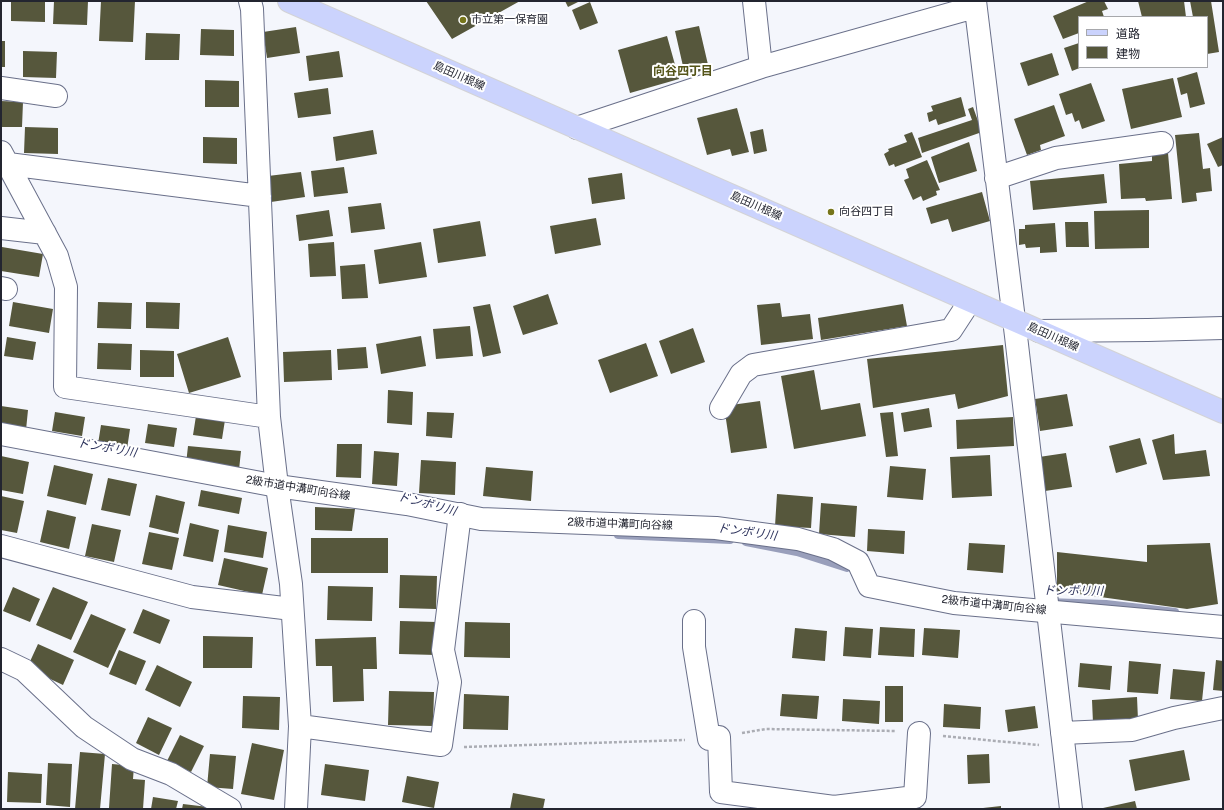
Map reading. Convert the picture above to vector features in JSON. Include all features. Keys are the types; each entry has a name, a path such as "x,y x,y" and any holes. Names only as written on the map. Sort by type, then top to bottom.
{"main road":[{"name":"島田川根線","path":"289,1 1223,412"}],"street":[{"path":"250,1 252,9 269,417 291,584 300,726 296,809"},
{"path":"754,1 761,67"},
{"path":"577,128 761,67 975,4 1071,809"},
{"path":"1,88 56,96"},
{"path":"996,178 1056,158 1162,143"},
{"path":"5,158 260,196"},
{"path":"5,158 57,256 66,287 65,387 269,417"},
{"path":"1,228 46,233"},
{"path":"721,408 741,374 753,365 951,330 970,301"},
{"path":"1039,331 1223,328"},
{"name":"2級市道中溝町向谷線","path":"1,434 277,486 407,504 481,519 716,528 798,539 833,550 858,562 870,586 954,603 1223,627"},
{"path":"300,726 441,745 450,682 443,650 460,514"},
{"path":"1,546 192,597 292,608"},
{"path":"694,621 694,647 714,738 721,792 834,807 915,798 919,733"},
{"path":"1,659 24,670 84,727 132,759 171,774 230,809"},
{"path":"1063,740 1132,730 1174,718 1223,708"}],"path":[{"path":"441,745 457,747 714,738 766,729 898,731 1063,740"}],"building":[{"path":"11,1 45,1 45,22 11,21"},
{"path":"54,1 88,1 87,25 53,24"},
{"path":"101,1 135,1 133,42 99,41"},
{"name":"市立第一保育園","path":"426,1 520,1 452,39"},
{"path":"565,1 580,1 568,7"},
{"path":"1089,1 1104,1 1108,9 1102,11 1104,16 1078,16 1078,33 1063,39 1053,16"},
{"path":"1138,1 1184,1 1186,16 1142,16"},
{"path":"1190,1 1211,1 1219,52 1208,54 1208,16 1193,16"},
{"path":"590,2 598,23 580,30 572,10"},
{"path":"699,26 709,69 685,75 675,31"},
{"path":"296,27 300,53 267,58 263,32"},
{"path":"201,29 234,30 234,56 200,55"},
{"path":"146,33 180,34 179,60 145,60"},
{"path":"667,36 679,79 630,93 618,50"},
{"path":"1,41 5,41 5,67 1,67"},
{"path":"1078,43 1078,68 1080,68 1072,71 1064,48"},
{"path":"23,51 57,52 56,78 23,77"},
{"path":"339,51 343,77 309,81 306,56"},
{"path":"1052,53 1059,75 1028,86 1020,63"},
{"path":"1197,72 1205,104 1190,108 1187,93 1181,95 1177,78"},
{"path":"1173,78 1182,117 1131,129 1122,89"},
{"path":"205,80 239,81 239,107 205,107"},
{"path":"1091,83 1105,121 1082,129 1079,120 1075,122 1072,113 1066,115 1059,94"},
{"path":"328,88 331,114 298,118 294,93"},
{"path":"961,97 966,116 938,125 936,119 929,122 927,113 933,111 931,106"},
{"path":"1,101 23,102 22,127 1,127"},
{"path":"1054,105 1065,136 1040,145 1041,150 1027,155 1014,119"},
{"path":"973,107 982,132 922,153 918,138 972,120 968,109"},
{"path":"737,108 749,152 732,156 730,149 707,155 697,118"},
{"path":"25,127 58,128 58,154 24,153"},
{"path":"763,129 767,151 754,154 750,132"},
{"path":"373,130 377,154 336,161 333,137"},
{"path":"912,132 922,157 895,167 894,164 889,166 884,154 889,151 888,149 907,142 904,135"},
{"path":"1199,133 1203,169 1210,168 1212,191 1196,193 1197,201 1182,203 1175,135"},
{"path":"203,137 237,138 237,164 203,163"},
{"path":"1223,137 1223,165 1218,167 1207,144"},
{"path":"969,142 977,171 939,183 931,157"},
{"path":"1168,153 1172,199 1146,201 1145,198 1121,199 1119,164 1152,161 1152,154"},
{"path":"927,160 940,190 936,191 937,195 923,201 921,196 913,200 904,180 909,178 906,169"},
{"path":"344,167 348,193 314,197 311,171"},
{"path":"301,172 305,197 271,202 268,176"},
{"path":"622,173 625,199 592,204 588,178"},
{"path":"1104,174 1107,203 1033,210 1030,181"},
{"path":"982,192 990,221 952,232 948,219 931,224 926,208"},
{"path":"381,203 385,229 351,233 348,207"},
{"path":"329,210 333,236 299,241 296,215"},
{"path":"1149,210 1149,248 1095,249 1094,211"},
{"path":"596,218 601,245 555,254 550,226"},
{"path":"480,221 486,256 438,263 433,229"},
{"path":"1065,222 1088,222 1089,247 1066,247"},
{"path":"1055,223 1057,252 1040,253 1040,247 1026,248 1025,244 1019,245 1019,229 1025,229 1025,225"},
{"path":"334,242 336,276 310,277 308,244"},
{"path":"421,242 427,277 379,284 374,250"},
{"path":"2,247 43,254 39,277 1,271"},
{"path":"365,264 368,298 342,299 340,266"},
{"path":"548,294 558,324 523,335 513,306"},
{"path":"13,302 53,309 49,333 9,326"},
{"path":"98,302 132,303 131,329 97,328"},
{"path":"146,302 180,303 179,329 146,328"},
{"path":"780,303 782,317 810,314 813,339 761,345 757,305"},
{"path":"490,304 501,353 483,357 473,307"},
{"path":"903,304 907,326 821,340 818,318"},
{"path":"470,326 473,356 436,359 433,329"},
{"path":"693,328 705,362 671,374 659,341"},
{"path":"421,336 426,366 381,374 376,344"},
{"path":"7,337 36,342 33,360 4,356"},
{"path":"228,337 241,377 189,393 177,354"},
{"path":"98,343 132,344 131,370 97,369"},
{"path":"646,343 658,376 610,393 598,360"},
{"path":"1003,345 1008,396 958,409 955,394 873,408 867,359"},
{"path":"366,347 368,368 338,370 337,349"},
{"path":"140,350 174,351 174,377 140,377"},
{"path":"331,350 332,380 284,382 283,352"},
{"path":"814,370 821,410 860,403 866,436 794,449 781,376"},
{"path":"388,390 413,392 412,425 387,423"},
{"path":"1067,394 1073,426 1040,431 1035,399"},
{"path":"760,401 767,448 731,453 724,406"},
{"path":"1,406 28,410 26,430 1,426"},
{"path":"929,408 932,427 904,432 901,413"},
{"path":"55,412 85,417 82,436 52,431"},
{"path":"427,412 454,413 452,438 426,436"},
{"path":"893,412 898,456 886,457 880,413"},
{"path":"196,416 225,420 222,439 193,435"},
{"path":"1013,417 1014,446 957,449 956,420"},
{"path":"148,424 177,428 174,447 145,443"},
{"path":"101,425 130,429 127,449 98,444"},
{"path":"1174,434 1175,454 1206,450 1210,476 1163,480 1152,440"},
{"path":"1140,438 1147,464 1116,473 1109,446"},
{"path":"337,444 362,444 361,478 336,477"},
{"path":"188,446 241,451 239,470 186,464"},
{"path":"374,451 399,453 397,486 372,484"},
{"path":"1066,453 1072,487 1045,491 1039,457"},
{"path":"990,455 992,496 952,498 950,457"},
{"path":"1,456 29,462 23,494 1,490"},
{"path":"421,460 456,462 455,495 419,493"},
{"path":"54,465 93,474 86,505 47,496"},
{"path":"890,466 926,469 923,500 887,497"},
{"path":"486,467 533,471 531,501 483,496"},
{"path":"108,478 137,484 130,516 101,510"},
{"path":"201,490 242,498 239,514 198,506"},
{"path":"777,494 813,497 811,528 775,526"},
{"path":"156,495 185,502 178,534 149,527"},
{"path":"1,496 24,501 17,533 1,530"},
{"path":"821,503 857,506 855,537 819,534"},
{"path":"315,507 355,509 352,531 315,530"},
{"path":"47,510 76,517 69,549 40,542"},
{"path":"190,523 219,530 213,562 183,556"},
{"path":"92,524 121,530 114,562 85,556"},
{"path":"228,525 267,532 263,558 224,552"},
{"path":"868,529 905,531 904,554 867,551"},
{"path":"149,532 179,538 172,570 142,564"},
{"path":"311,538 388,538 388,573 311,573"},
{"path":"969,543 1005,545 1003,573 967,570"},
{"path":"1210,543 1218,604 1187,609 1057,591 1057,552 1147,562 1147,545"},
{"path":"224,558 268,568 262,595 218,585"},
{"path":"400,575 437,576 436,609 399,608"},
{"path":"328,586 373,587 372,621 327,620"},
{"path":"13,587 40,599 30,622 3,611"},
{"path":"53,587 88,602 71,640 36,625"},
{"path":"143,609 170,620 160,644 133,633"},
{"path":"91,614 126,629 108,668 73,652"},
{"path":"400,621 437,622 436,655 399,654"},
{"path":"465,622 510,623 510,658 464,657"},
{"path":"845,627 873,629 871,658 843,656"},
{"path":"880,627 915,629 914,657 878,655"},
{"path":"795,628 827,631 825,661 792,658"},
{"path":"924,628 960,630 958,658 922,655"},
{"path":"203,636 253,637 252,668 203,668"},
{"path":"376,637 377,669 363,669 364,701 333,702 332,666 316,666 315,639"},
{"path":"38,644 74,660 63,685 27,668"},
{"path":"119,650 146,661 136,685 109,674"},
{"path":"1216,660 1223,661 1223,691 1213,690"},
{"path":"1129,661 1161,664 1158,694 1127,692"},
{"path":"1080,663 1112,666 1110,690 1078,687"},
{"path":"157,665 192,682 180,707 145,690"},
{"path":"1173,669 1205,672 1202,701 1170,699"},
{"path":"885,686 903,686 903,722 885,722"},
{"path":"389,691 434,692 433,726 388,725"},
{"path":"464,694 509,696 508,730 463,729"},
{"path":"782,694 819,696 817,719 780,716"},
{"path":"243,696 280,697 279,730 242,728"},
{"path":"1137,697 1138,720 1093,723 1092,700"},
{"path":"843,699 880,701 879,724 842,721"},
{"path":"944,704 981,707 980,729 943,727"},
{"path":"1035,706 1038,728 1008,732 1005,710"},
{"path":"148,717 172,728 159,755 136,743"},
{"path":"180,735 204,746 191,772 167,761"},
{"path":"252,743 284,750 274,800 241,794"},
{"path":"1184,750 1190,780 1135,791 1129,760"},
{"path":"80,752 105,754 100,809 75,809"},
{"path":"210,754 236,756 233,789 207,787"},
{"path":"989,754 990,783 968,784 967,755"},
{"path":"48,763 72,764 70,807 46,805"},
{"path":"112,764 134,766 133,779 145,780 143,809 109,808"},
{"path":"325,764 369,770 365,801 321,795"},
{"path":"8,772 42,774 41,803 7,802"},
{"path":"407,776 439,782 434,808 402,802"},
{"path":"513,793 545,799 543,809 510,809"},
{"path":"153,797 178,801 176,809 151,809"},
{"path":"1135,801 1137,809 1103,809 1103,808"},
{"path":"183,804 208,807 207,809 182,809"},
{"path":"1001,806 1001,809 983,809 983,808"}],"waterway":[{"name":"ドンボリ川","path":"618,535 730,540"},
{"name":"ドンボリ川","path":"746,542 797,552 847,568"},
{"name":"ドンボリ川","path":"1047,602 1106,604 1175,612"}],"place":[{"name":"市立第一保育園","path":"463,20"},
{"name":"向谷四丁目","path":"831,212"}],"district":[{"name":"向谷四丁目","path":"683,71"}]}
